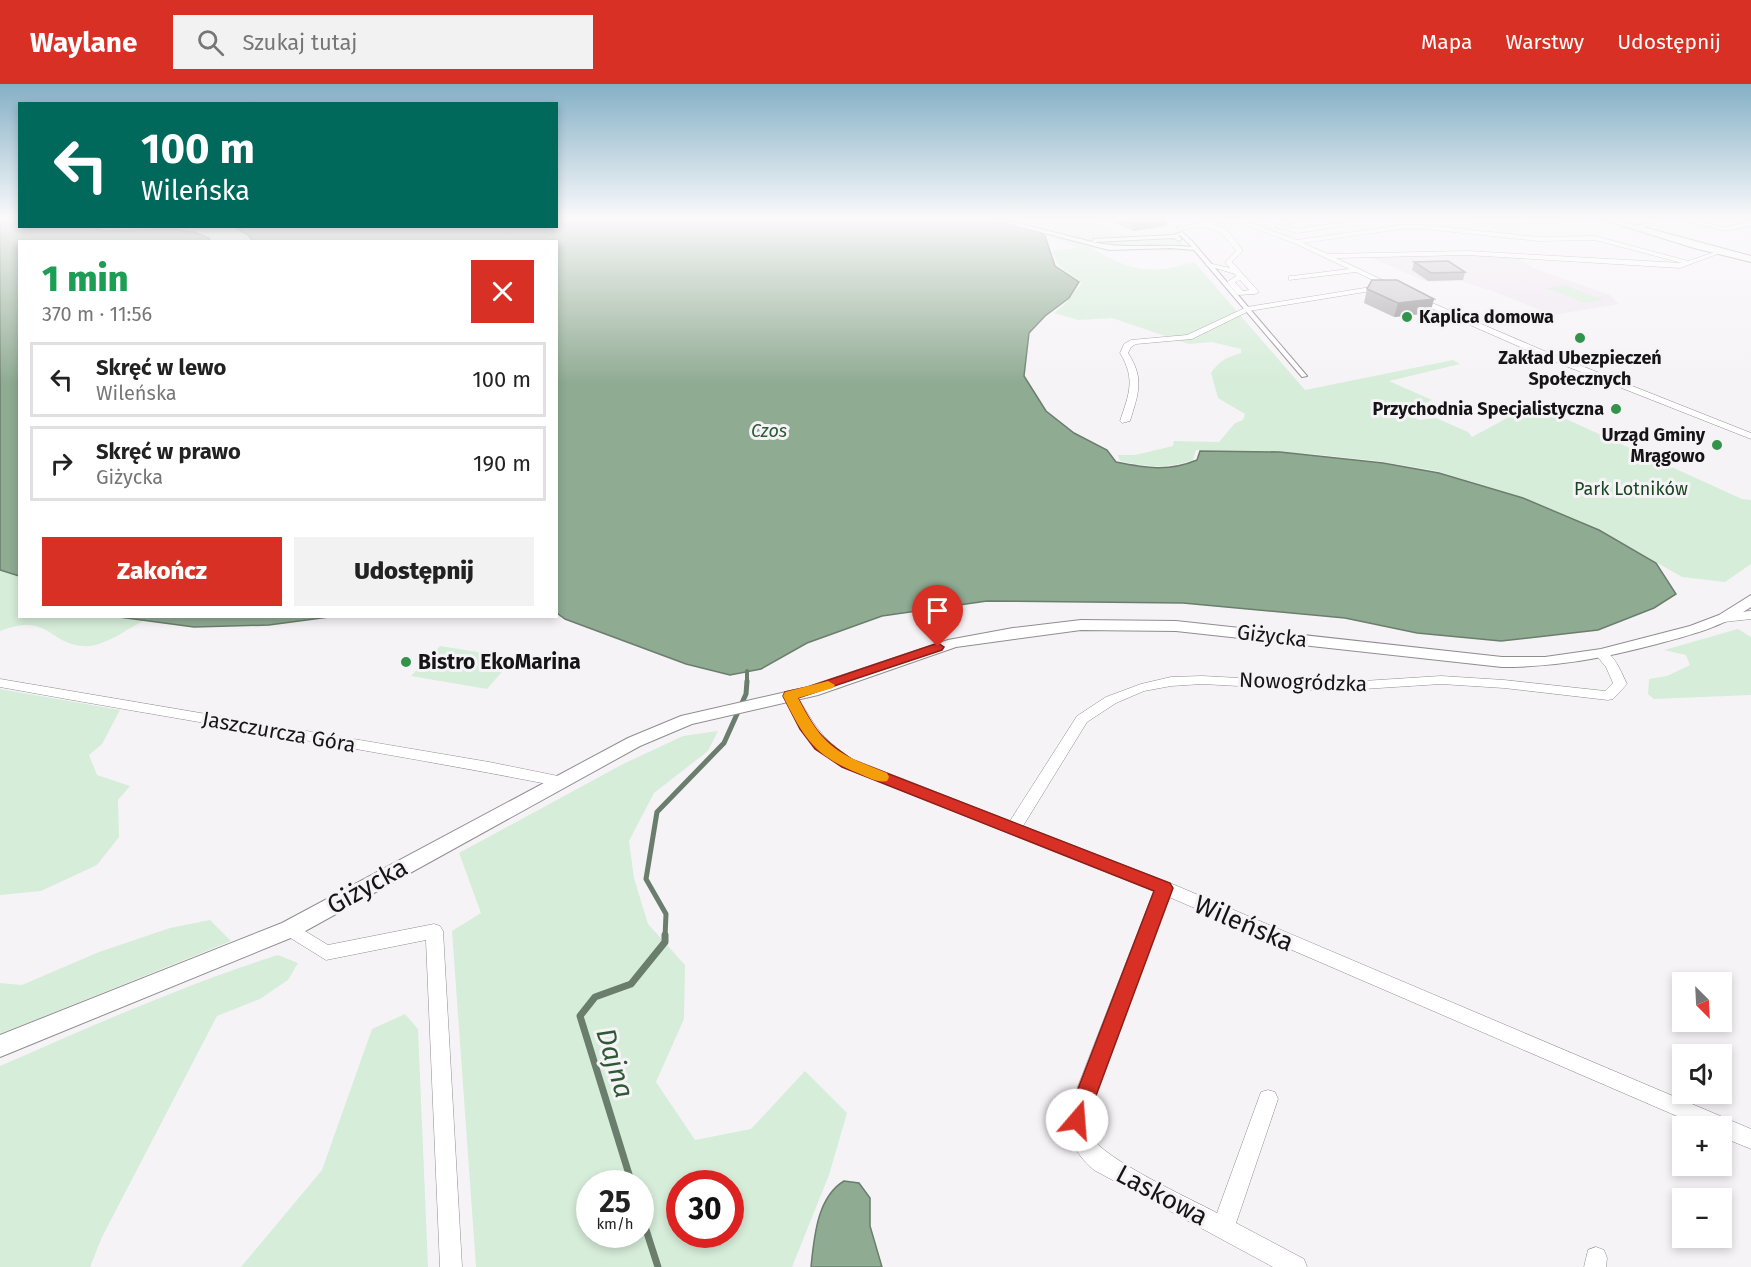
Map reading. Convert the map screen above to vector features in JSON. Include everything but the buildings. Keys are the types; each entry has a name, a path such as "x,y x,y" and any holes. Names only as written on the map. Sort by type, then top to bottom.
{"street":[{"path":"1216,274 1304,376"},
{"path":"1292,278 1322,274"},
{"path":"1364,274 1546,355 1751,436"},
{"path":"1125,421 1136,384 1134,366 1124,353 1127,346 1147,340 1178,340 1189,337 1247,309 1390,286"},
{"name":"Giżycka","path":"0,1046 290,928 558,781 634,742 687,720 812,691 954,643 1081,625 1176,626 1502,662 1545,662 1602,654 1695,629 1724,618 1751,600"},
{"path":"1724,618 1751,615"},
{"name":"Nowogródzka","path":"1014,828 1083,719 1098,707 1141,686 1193,679 1331,687 1440,680 1608,696 1620,684 1612,666 1602,654"},
{"name":"Jaszczurcza Góra","path":"0,683 330,741 449,759 558,781"},
{"name":"Wileńska","path":"790,696 807,729 820,745 847,763 1164,888 1696,1116"},
{"name":"Laskowa","path":"1164,888 1081,1104 1077,1120 1079,1134 1088,1150 1102,1163 1296,1267"},
{"path":"290,928 326,953 434,932 451,1267"},
{"path":"1223,1228 1268,1099"},
{"name":"Wileńska","path":"1732,1131 1751,1139"}],"shaded area":[{"path":"1409,274 1550,274 1610,295 1619,304 1552,315 1490,290 1460,281 1429,282"}],"green space":[{"name":"Park Lotników","path":"1070,274 1205,274 1305,390 1453,360 1460,364 1389,381 1432,400 1405,413 1419,420 1436,418 1468,432 1472,437 1533,404 1742,499 1751,500 1751,564 1725,582 1682,577 1597,528 1525,498 1437,471 1378,461 1312,454 1196,450 1193,460 1175,465 1147,466 1120,461 1118,455 1135,455 1173,446 1174,441 1219,442 1235,423 1243,420 1245,414 1218,398 1211,373 1224,360 1241,353 1241,349 1212,342 1189,344 1112,318 1078,320 1054,313 1066,303 1082,283"},
{"path":"1564,285 1604,300 1585,303 1545,288"},
{"path":"0,570 18,576 18,618 129,618 143,621 107,641 91,646 71,644 46,630 28,625 0,631"},
{"path":"1738,629 1751,637 1751,695 1654,699 1648,694 1649,679 1667,676 1690,665 1686,655 1664,650"},
{"path":"440,646 514,658 487,689 411,676"},
{"path":"0,689 120,710 102,744 89,755 97,775 130,786 118,800 119,837 97,865 41,891 0,895"},
{"path":"718,731 708,751 654,793 629,841 634,878 648,924 685,965 684,1019 656,1082 695,1140 751,1129 805,1071 847,1113 829,1175 792,1267 476,1267 452,931 481,913 459,853 623,764 683,736"},
{"path":"210,920 231,941 0,1034 0,983 22,985 99,952 170,928"},
{"path":"278,955 298,963 288,980 260,999 217,1016 102,1237 90,1267 0,1267 0,1066 173,993"},
{"path":"405,1014 418,1029 428,1267 241,1267 322,1170 372,1029"}],"water":[{"path":"0,274 18,274 18,576 0,570"},
{"name":"Czos","path":"558,274 1067,274 1079,282 1069,298 1045,316 1029,333 1024,376 1046,411 1074,433 1107,450 1116,462 1147,467 1167,467 1197,460 1200,451 1280,452 1383,463 1439,473 1523,498 1599,530 1656,563 1676,594 1654,608 1598,630 1501,641 1417,633 1345,618 1183,603 987,601 882,616 807,643 761,669 730,675 686,664 565,619 558,614"},
{"path":"126,618 322,618 269,625 194,627"},
{"path":"844,1181 859,1183 870,1198 870,1226 882,1267 811,1267 818,1219 822,1208 835,1188"}],"waterway":[{"name":"Dajna","path":"747,671 747,681"},
{"name":"Dajna","path":"665,937 666,914 646,879 657,812 724,743 746,694 747,681"},
{"name":"Dajna","path":"628,1170 580,1016 595,997 631,984 665,942 665,937"},
{"name":"Dajna","path":"652,1248 658,1267"}],"slow traffic":[{"path":"828,685 790,696 807,729 820,745 847,763 881,777"}],"place":[{"name":"Kaplica domowa","path":"1407,317"},
{"name":"Zakład Ubezpieczeń Społecznych","path":"1580,338"},
{"name":"Przychodnia Specjalistyczna","path":"1616,409"},
{"name":"Urząd Gminy Mrągowo","path":"1717,445"},
{"name":"Bistro EkoMarina","path":"406,662"}],"route":[{"path":"938,647 812,691 790,696 807,729 820,745 847,763 1164,888 1081,1104 1077,1120"}]}
